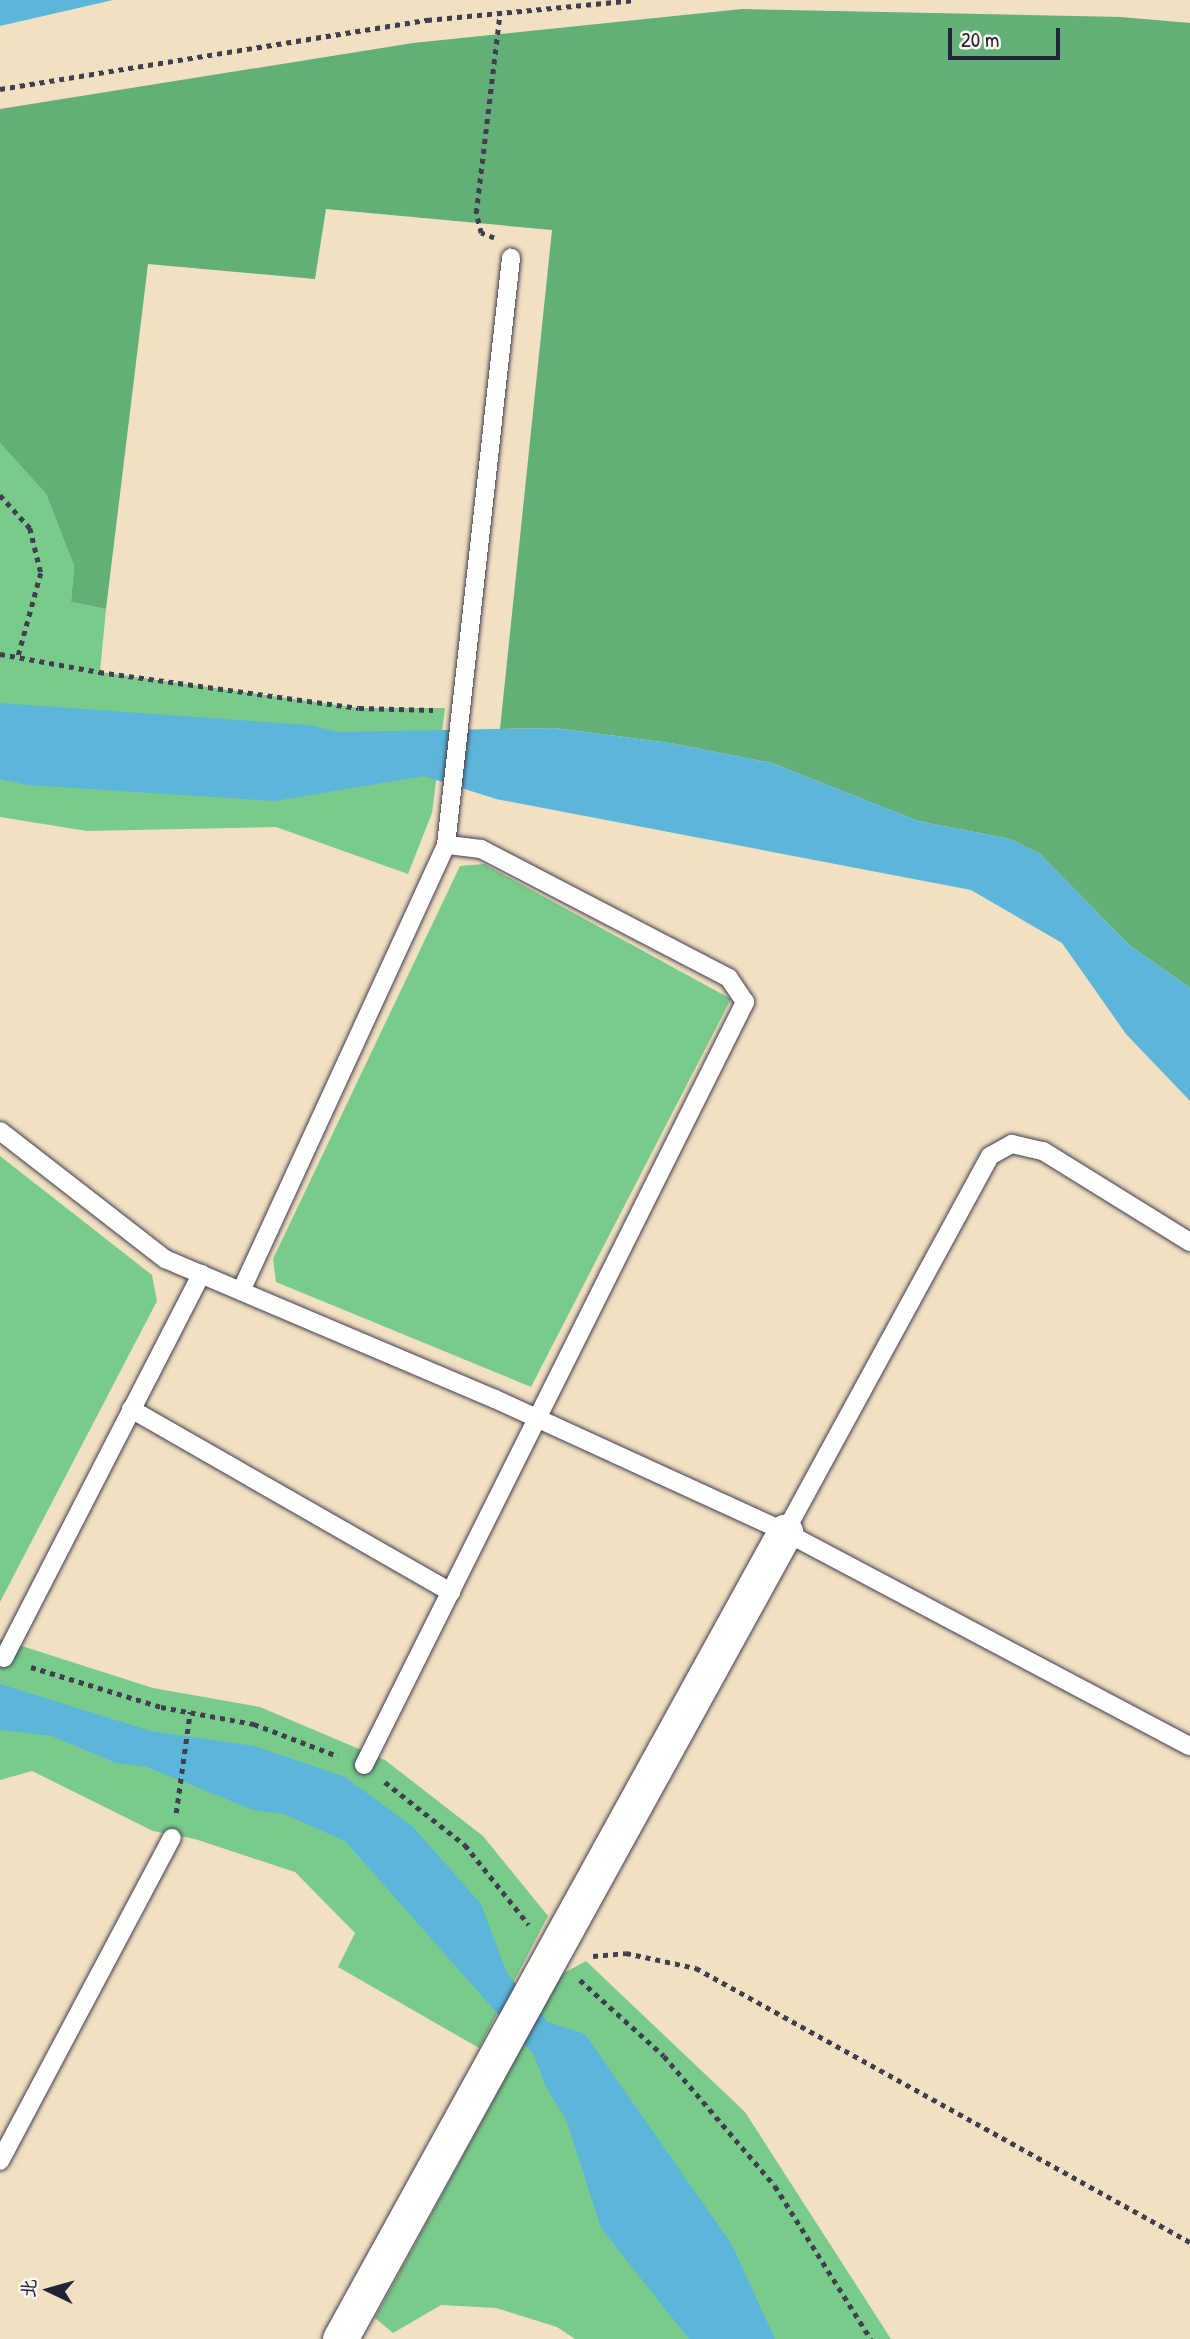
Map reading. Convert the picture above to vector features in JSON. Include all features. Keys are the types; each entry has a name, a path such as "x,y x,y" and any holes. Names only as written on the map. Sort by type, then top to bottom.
{"street":[{"path":"340,2339 555,1957 785,1532"}],"lane":[{"path":"241,1291 446,845 511,258"},
{"path":"364,1765 745,1002 729,978 481,849 446,845"},
{"path":"0,1131 165,1259 538,1418 785,1532 1190,1746"},
{"path":"785,1532 989,1156 1012,1144 1044,1151 1190,1242"},
{"path":"4,1658 201,1274"},
{"path":"131,1409 451,1592"},
{"path":"0,2161 172,1838"}],"path":[{"path":"0,89 427,20 633,0"},
{"path":"500,13 476,213 481,233 497,239 511,258"},
{"path":"0,495 30,528 41,573 18,657"},
{"path":"0,654 99,672 359,708 461,711"},
{"path":"4,1658 161,1707 254,1724 364,1765 465,1845 555,1957 664,2056 775,2186 871,2339"},
{"path":"172,1838 190,1713"},
{"path":"555,1957 625,1953 696,1968 1190,2242"}],"green space":[{"path":"742,9 1121,17 1190,23 1190,988 1129,945 1040,854 1010,839 918,821 772,763 670,743 555,728 500,729 552,230 326,209 315,279 148,264 106,609 71,602 74,566 46,494 0,443 0,109 413,43"},
{"path":"0,443 46,494 74,566 71,602 106,609 100,672 359,708 445,708 432,813 408,874 276,827 87,831 0,817"},
{"path":"484,864 731,999 531,1387 276,1282 273,1259 460,866"},
{"path":"0,1156 152,1275 157,1301 0,1602"},
{"path":"0,1639 153,1688 260,1707 385,1760 483,1836 548,1916 479,2048 338,1967 355,1933 295,1872 195,1839 153,1831 32,1771 0,1780"},
{"path":"586,1961 745,2112 891,2339 575,2339 557,2327 496,2308 441,2305 393,2333 375,2318 562,1974"}],"water":[{"path":"0,0 113,0 0,26"},
{"path":"0,703 308,725 340,732 555,728 670,743 772,763 918,821 1010,839 1040,854 1129,945 1190,988 1190,1101 1126,1034 1062,943 971,890 496,799 424,776 275,801 27,785 0,779"},
{"path":"0,1684 151,1731 254,1746 345,1777 413,1827 481,1904 507,1973 548,2022 585,2034 732,2245 775,2339 689,2339 601,2228 566,2119 546,2087 534,2055 345,1841 284,1814 253,1810 147,1767 116,1763 52,1736 0,1730"}]}
